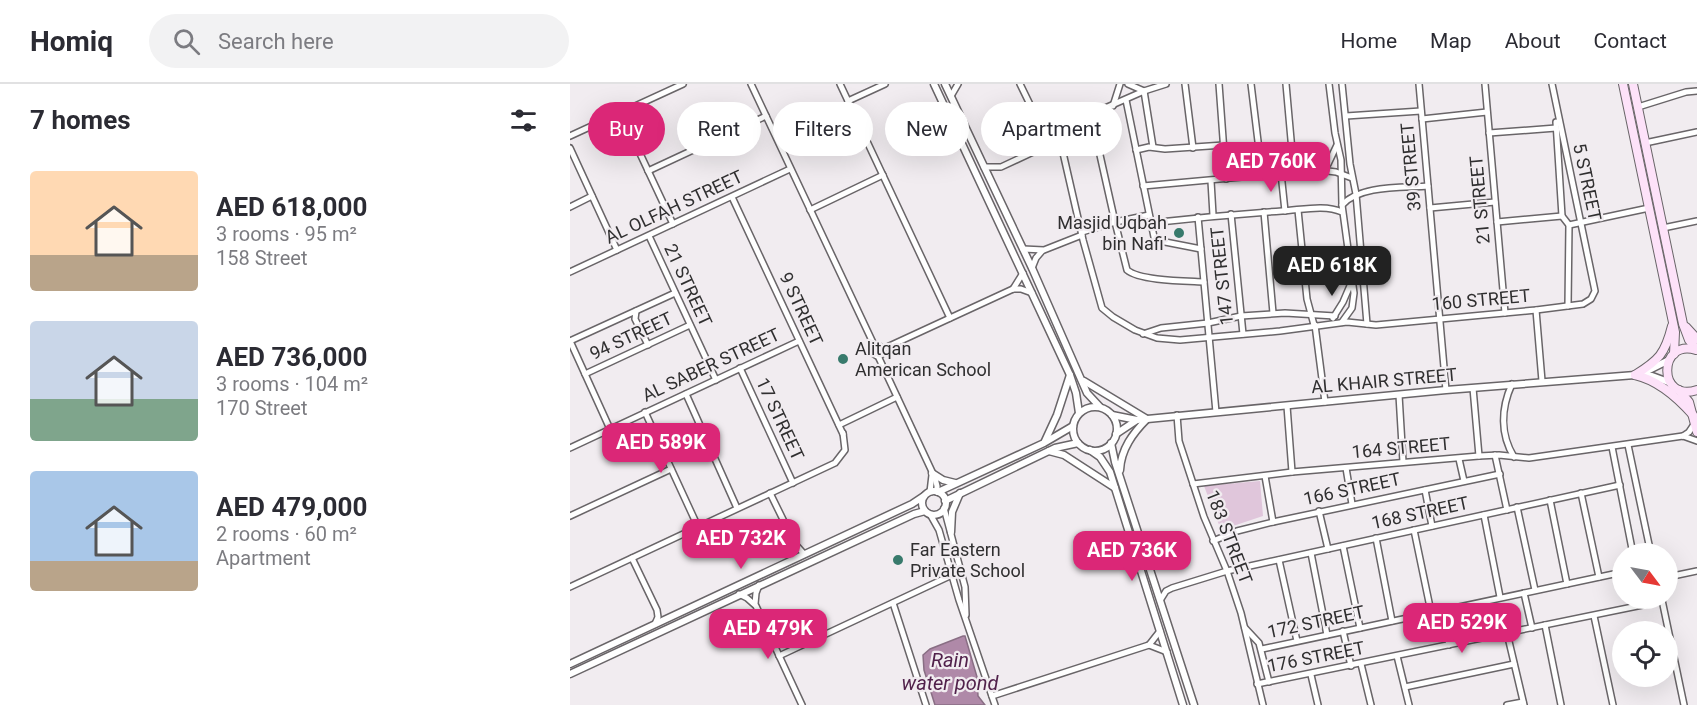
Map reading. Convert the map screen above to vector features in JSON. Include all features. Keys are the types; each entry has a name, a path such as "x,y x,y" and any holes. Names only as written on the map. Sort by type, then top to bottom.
{"main road":[{"path":"1623,84 1676,337 1672,357 1666,371 1671,383 1687,398 1697,432"},
{"path":"1633,84 1683,324 1689,340 1697,350"},
{"path":"1635,375 1653,364 1662,354 1673,322"},
{"path":"1683,324 1697,339"},
{"path":"1672,357 1683,349 1697,350"},
{"path":"1635,375 1646,377 1682,403 1694,419"},
{"path":"1678,389 1689,392 1697,390"}],"street":[{"path":"644,102 681,84"},
{"path":"751,84 875,347 873,352 878,356 932,473 935,492 945,501"},
{"path":"840,84 950,318"},
{"path":"848,101 885,84"},
{"path":"934,84 1070,375 1079,413 1073,426 1074,435 1078,443 1090,450 1107,467 1184,705"},
{"path":"945,84 1032,268 1090,399 1112,415 1116,424 1115,435 1111,443 1104,448 1090,450"},
{"path":"951,96 958,84"},
{"path":"1020,84 1029,102"},
{"path":"1114,102 1120,84"},
{"path":"1128,84 1147,88"},
{"path":"1122,102 1147,88 1166,84"},
{"path":"1185,84 1193,147"},
{"path":"1219,84 1226,179"},
{"path":"1251,84 1262,174"},
{"path":"1286,84 1294,172"},
{"path":"1329,84 1341,174 1342,212 1354,293 1352,308 1342,322"},
{"path":"1342,84 1352,178 1356,194 1367,324"},
{"name":"39 STREET","path":"1419,84 1446,390"},
{"name":"21 STREET","path":"1485,84 1505,313"},
{"name":"5 STREET","path":"1551,84 1595,286"},
{"path":"1638,107 1695,91 1692,84"},
{"path":"1147,88 1153,147"},
{"path":"1126,100 1153,234 1157,239 1201,249"},
{"path":"1554,103 1562,216 1569,225 1568,306"},
{"path":"1346,117 1421,111"},
{"path":"1422,119 1487,112"},
{"path":"648,171 766,116"},
{"path":"570,136 588,128"},
{"path":"1489,133 1556,128"},
{"path":"1645,143 1697,132"},
{"path":"1320,170 1328,164 1337,144"},
{"path":"1136,150 1153,147 1165,149 1224,145"},
{"path":"570,148 617,250"},
{"path":"641,156 673,224"},
{"path":"984,167 1001,167 1025,156"},
{"name":"160 STREET","path":"1063,156 1102,308 1143,334 1172,340 1342,322 1367,324 1536,310 1587,302 1594,295 1595,286"},
{"path":"1101,156 1126,267 1131,273 1160,279 1204,282"},
{"path":"991,182 1001,167"},
{"name":"AL OLFAH STREET","path":"570,272 790,170"},
{"path":"1143,186 1320,170 1352,178"},
{"path":"1281,173 1285,211"},
{"path":"810,210 883,175"},
{"path":"1210,181 1213,215"},
{"path":"1342,205 1356,194 1428,186"},
{"path":"570,207 592,196"},
{"name":"9 STREET","path":"732,196 847,444 846,454 839,462 793,483"},
{"path":"1430,208 1495,202"},
{"path":"1150,223 1213,215 1329,208 1342,212"},
{"path":"1569,225 1649,208"},
{"path":"1298,210 1310,315 1314,325 1325,402"},
{"path":"1264,212 1273,313"},
{"name":"147 STREET","path":"1231,214 1243,334"},
{"path":"1032,268 1036,258 1044,250 1082,233 1115,222 1149,215"},
{"path":"1497,222 1562,216"},
{"path":"1198,218 1216,412"},
{"path":"1663,228 1697,221"},
{"name":"21 STREET","path":"649,236 716,380"},
{"path":"1023,249 1044,250"},
{"path":"1013,289 1023,272"},
{"path":"1329,324 1347,295 1352,279"},
{"path":"878,356 882,354 883,349 1013,289 1021,289 1032,294"},
{"path":"610,429 570,341 675,293"},
{"path":"1354,293 1364,293"},
{"path":"1536,310 1542,381"},
{"path":"636,311 635,319 648,345"},
{"path":"1143,334 1161,328 1273,313 1335,316"},
{"name":"94 STREET","path":"585,374 690,325"},
{"name":"AL SABER STREET","path":"570,448 799,341"},
{"path":"875,347 880,346 883,349"},
{"name":"AL KHAIR STREET","path":"1635,375 1653,370 1672,357"},
{"name":"17 STREET","path":"740,368 793,483"},
{"path":"1044,443 1057,415 1070,375"},
{"name":"AL KHAIR STREET","path":"1112,415 1137,420 1542,381 1635,375 1652,376 1671,383"},
{"path":"1082,380 1147,419 1125,448 1121,459 1120,474"},
{"path":"1512,384 1505,403 1503,422 1506,440 1514,457"},
{"path":"1473,388 1479,456"},
{"path":"686,394 737,508"},
{"path":"1399,395 1403,462"},
{"path":"839,425 897,398"},
{"path":"1287,406 1293,472"},
{"path":"1079,413 1089,407 1100,407"},
{"path":"645,412 698,527"},
{"name":"183 STREET","path":"1177,415 1178,435 1192,484 1227,571 1245,628 1263,705"},
{"path":"1683,436 1692,429 1694,419"},
{"name":"AL KHAIR STREET","path":"1115,435 1137,420"},
{"path":"570,664 912,504 924,496 1044,443 1073,426"},
{"path":"1683,436 1697,441"},
{"name":"164 STREET","path":"1192,484 1293,472 1479,456 1529,458 1683,436"},
{"path":"945,501 1048,451 1078,443"},
{"path":"1111,443 1194,705"},
{"path":"1628,445 1649,543"},
{"path":"1612,447 1631,543"},
{"path":"1048,451 1064,456 1115,488"},
{"path":"1496,455 1507,510"},
{"path":"1459,459 1464,481"},
{"path":"1346,468 1352,504"},
{"path":"570,516 671,469"},
{"path":"932,473 943,480 956,483"},
{"name":"166 STREET","path":"1214,541 1242,530 1319,511 1500,474"},
{"path":"1265,476 1273,522"},
{"path":"570,587 793,483"},
{"name":"168 STREET","path":"1172,588 1227,571 1620,485"},
{"path":"1425,490 1432,526"},
{"path":"770,493 795,544 804,554"},
{"path":"951,532 952,512 960,493"},
{"path":"1581,493 1599,577"},
{"path":"924,496 922,505 939,530 995,705"},
{"path":"1550,500 1567,584"},
{"path":"945,501 944,508 966,587 966,616"},
{"path":"1517,507 1535,590"},
{"path":"570,674 914,514 940,513 944,508"},
{"path":"1319,511 1328,549"},
{"path":"1484,515 1500,597"},
{"path":"1414,530 1431,612"},
{"path":"1376,538 1392,621"},
{"path":"1343,546 1360,628"},
{"path":"1311,553 1327,635"},
{"path":"632,558 657,610 658,617 655,624"},
{"path":"1279,560 1298,642"},
{"path":"1678,575 1697,571"},
{"name":"172 STREET","path":"1262,649 1612,574"},
{"path":"779,656 952,575"},
{"path":"1155,583 1172,588"},
{"path":"759,585 755,597 756,606 802,705"},
{"path":"1161,599 1166,591 1172,588"},
{"path":"1524,593 1532,628"},
{"path":"740,594 756,606"},
{"path":"893,603 926,705"},
{"path":"1442,609 1449,645"},
{"name":"176 STREET","path":"1257,684 1311,675 1618,609"},
{"path":"1664,609 1684,705"},
{"path":"1594,616 1613,705"},
{"path":"1545,625 1561,705"},
{"path":"1245,628 1256,638 1262,649 1269,682"},
{"path":"1343,631 1351,666"},
{"path":"1149,645 1160,632"},
{"path":"1507,633 1523,703 1507,705"},
{"path":"992,696 1149,645 1167,652"},
{"path":"1397,656 1409,705"},
{"path":"1361,664 1371,705"},
{"path":"1405,687 1514,664"},
{"path":"1311,675 1318,705"}],"shaded area":[{"path":"1260,481 1263,516 1221,530 1204,486"}],"water":[{"name":"Rain water pond","path":"965,636 977,677 978,696 985,705 935,705 924,670 923,655 930,649"}],"place":[{"name":"Masjid Uqbah bin Nafi'","path":"1179,233"},
{"name":"Alitqan American School","path":"843,359"},
{"name":"Far Eastern Private School","path":"898,560"}]}
